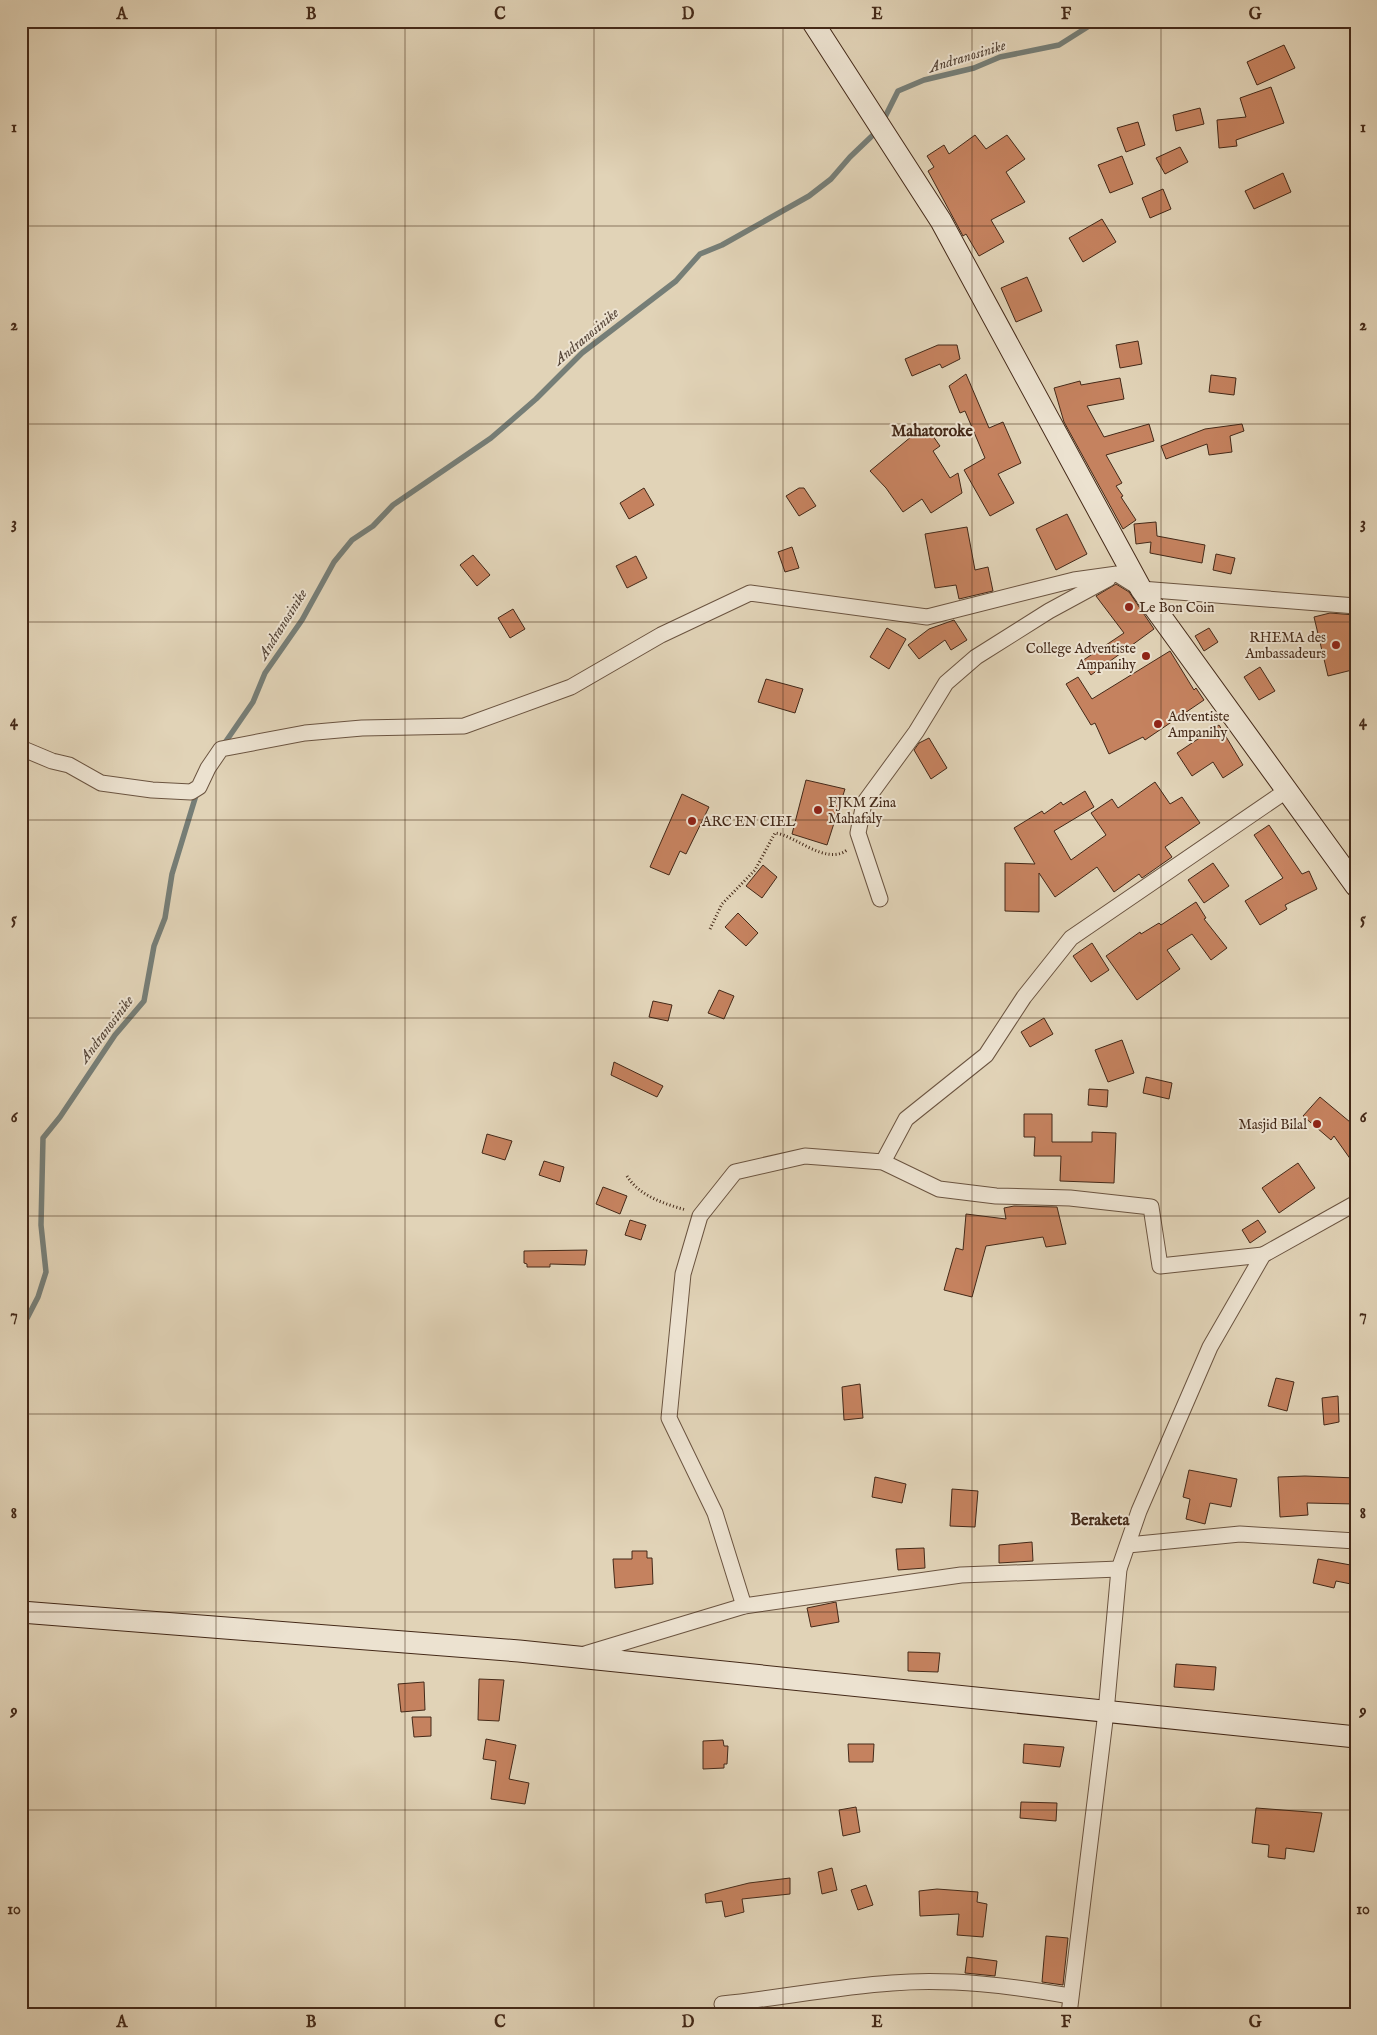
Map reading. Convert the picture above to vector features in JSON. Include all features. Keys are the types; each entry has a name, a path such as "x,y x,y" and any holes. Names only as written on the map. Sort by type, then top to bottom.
{"street":[{"path":"818,24 941,221 1141,589 1356,886"},
{"path":"880,899 858,833 864,803 916,732 946,684 976,657 1049,611 1117,574"},
{"path":"21,748 52,761 69,765 101,783 152,790 191,792 199,787 208,768 221,749 305,733 362,728 464,726 571,688 661,635 750,593 927,618 1074,580 1117,574 1141,589 1356,606"},
{"path":"883,1162 906,1119 986,1055 1024,997 1071,938 1286,791"},
{"path":"744,1606 715,1513 669,1418 684,1274 700,1216 734,1172 805,1156 883,1162 939,1189 996,1196 1070,1198 1150,1207 1160,1266 1263,1255 1356,1203"},
{"path":"1069,2014 1106,1712 1119,1569 1139,1512 1210,1346 1263,1255"},
{"path":"1128,1545 1240,1534 1356,1541"},
{"path":"576,1657 744,1606 961,1575 1119,1569"},
{"path":"21,1612 576,1657 1356,1736"},
{"path":"722,2004 815,1991 919,1982 978,1985 1070,1996"}],"path":[{"path":"710,929 722,904 755,870 775,833 831,855 841,854 847,849 858,833"},
{"path":"628,1176 632,1184 644,1193 663,1203 700,1216"}],"building":[{"path":"1284,45 1295,68 1257,85 1247,62"},
{"path":"1271,87 1284,123 1236,140 1237,146 1219,148 1217,120 1246,117 1240,98"},
{"path":"1200,108 1204,124 1176,131 1173,115"},
{"path":"1138,122 1145,145 1126,152 1117,128"},
{"path":"975,135 986,149 1007,135 1025,159 1006,172 1025,202 991,220 1004,242 979,256 966,234 963,236 928,171 934,167 927,156 944,145 949,154"},
{"path":"1180,147 1188,162 1165,174 1156,158"},
{"path":"1122,156 1133,184 1110,193 1098,165"},
{"path":"1283,173 1291,192 1254,209 1245,191"},
{"path":"1163,189 1171,209 1150,218 1142,198"},
{"path":"1102,219 1116,242 1083,262 1069,238"},
{"path":"1027,277 1042,311 1016,322 1001,288"},
{"path":"1138,341 1142,364 1120,368 1116,345"},
{"path":"938,345 957,345 960,359 942,368 940,364 912,376 905,359"},
{"path":"966,374 989,428 1003,422 1021,463 998,474 1014,503 990,516 964,470 985,458 965,411 960,413 949,386"},
{"path":"1211,375 1236,378 1234,395 1209,392"},
{"path":"1120,378 1124,399 1087,406 1104,437 1149,424 1154,441 1106,455 1122,483 1116,486 1123,496 1121,497 1136,520 1123,529 1064,422 1054,388 1080,381 1081,385"},
{"path":"1242,424 1244,431 1230,436 1232,452 1209,455 1207,444 1166,459 1161,446 1205,429"},
{"path":"928,429 940,446 933,451 950,478 958,473 962,493 931,513 922,499 903,512 886,488 870,471 918,431 921,434"},
{"path":"644,488 654,505 629,519 620,503"},
{"path":"799,488 804,488 816,506 799,516 786,496"},
{"path":"1067,514 1087,554 1056,570 1036,529"},
{"path":"1156,522 1157,536 1205,545 1202,563 1150,553 1151,542 1136,544 1134,524"},
{"path":"967,527 975,570 988,567 993,591 959,599 956,585 935,588 925,534"},
{"path":"792,547 799,568 785,572 778,552"},
{"path":"1216,554 1235,558 1231,574 1213,570"},
{"path":"473,555 490,575 477,586 460,565"},
{"path":"636,556 647,578 627,588 616,566"},
{"path":"1116,584 1129,592 1154,629 1091,675 1082,661 1124,633 1096,596"},
{"path":"513,609 525,629 510,638 498,618"},
{"path":"1330,613 1355,615 1356,669 1328,676 1314,617"},
{"path":"954,620 967,640 951,650 945,640 919,659 908,645 929,629"},
{"path":"887,628 906,639 889,669 870,657"},
{"path":"1209,628 1218,642 1204,651 1195,636"},
{"path":"1170,651 1194,690 1196,688 1204,700 1145,740 1143,737 1109,754 1095,723 1091,725 1066,684 1078,677 1092,699"},
{"path":"1260,667 1275,691 1259,700 1244,677"},
{"path":"766,679 803,689 795,713 758,702"},
{"path":"1219,725 1243,765 1223,778 1213,762 1192,776 1177,753"},
{"path":"929,738 947,768 931,779 914,750 919,743"},
{"path":"806,780 845,789 827,845 792,834"},
{"path":"1155,782 1170,804 1182,797 1200,823 1165,847 1172,857 1142,878 1139,874 1114,892 1097,867 1055,897 1039,873 1039,912 1005,911 1005,863 1035,864 1014,828 1042,811 1044,814 1061,802 1063,805 1085,791 1094,807 1054,831 1071,860 1106,835 1091,813 1112,799 1118,808"},
{"path":"682,794 709,807 686,854 680,851 669,875 650,867"},
{"path":"1269,825 1302,874 1309,871 1317,889 1285,905 1287,909 1260,925 1245,901 1283,878 1254,835"},
{"path":"1213,863 1229,886 1204,903 1188,880"},
{"path":"763,865 777,877 762,898 746,886"},
{"path":"1196,902 1206,918 1204,919 1227,948 1211,960 1192,934 1167,950 1180,969 1137,1000 1106,956 1140,932 1141,934 1159,923 1161,925"},
{"path":"738,913 758,933 746,946 725,927"},
{"path":"1092,943 1109,970 1091,982 1073,956"},
{"path":"719,990 734,996 724,1019 708,1013"},
{"path":"653,1001 672,1005 668,1021 649,1017"},
{"path":"1044,1018 1053,1034 1030,1047 1021,1032"},
{"path":"1122,1040 1134,1073 1108,1082 1095,1050"},
{"path":"614,1062 663,1086 657,1097 611,1075"},
{"path":"1146,1077 1172,1083 1169,1099 1143,1093"},
{"path":"1089,1089 1108,1090 1107,1107 1088,1105"},
{"path":"1320,1097 1356,1127 1356,1167 1334,1136 1331,1140 1303,1116"},
{"path":"1024,1114 1052,1114 1052,1142 1092,1142 1092,1132 1116,1133 1114,1183 1060,1181 1061,1156 1034,1156 1035,1137 1024,1137"},
{"path":"487,1134 512,1141 505,1160 482,1153"},
{"path":"544,1161 564,1167 560,1182 539,1175"},
{"path":"1298,1163 1315,1188 1279,1213 1262,1188"},
{"path":"603,1187 627,1196 620,1214 596,1204"},
{"path":"1014,1206 1057,1207 1066,1244 1046,1247 1043,1237 986,1246 972,1297 944,1290 956,1248 963,1250 966,1214 1006,1219 1004,1208"},
{"path":"630,1220 646,1225 641,1240 625,1235"},
{"path":"1258,1220 1266,1232 1250,1243 1242,1230"},
{"path":"587,1250 585,1265 550,1264 550,1267 527,1267 527,1264 524,1263 524,1251"},
{"path":"1276,1378 1294,1382 1287,1411 1268,1406"},
{"path":"860,1384 863,1418 844,1420 842,1387"},
{"path":"1338,1396 1339,1422 1324,1425 1322,1398"},
{"path":"1189,1470 1237,1479 1231,1507 1210,1503 1205,1524 1186,1519 1190,1499 1183,1497"},
{"path":"875,1477 906,1484 902,1503 872,1497"},
{"path":"1278,1477 1356,1478 1356,1504 1307,1503 1308,1515 1280,1517"},
{"path":"952,1489 978,1491 975,1527 950,1526"},
{"path":"1032,1542 1033,1561 999,1563 999,1545"},
{"path":"924,1548 925,1568 898,1570 896,1549"},
{"path":"632,1551 647,1551 647,1558 652,1558 653,1584 615,1588 613,1559 632,1559"},
{"path":"1318,1559 1356,1566 1356,1585 1336,1581 1334,1588 1313,1583"},
{"path":"836,1602 839,1622 811,1627 807,1608"},
{"path":"908,1652 940,1653 938,1672 908,1671"},
{"path":"1176,1664 1216,1667 1214,1690 1174,1687"},
{"path":"479,1679 504,1680 499,1721 478,1720"},
{"path":"424,1682 425,1710 401,1712 398,1684"},
{"path":"412,1717 431,1717 431,1736 414,1737"},
{"path":"486,1739 516,1745 509,1779 529,1783 525,1804 491,1799 496,1761 483,1759"},
{"path":"723,1740 724,1746 728,1746 727,1764 724,1764 724,1768 703,1769 703,1741"},
{"path":"848,1744 874,1744 873,1762 849,1762"},
{"path":"1024,1744 1064,1747 1060,1767 1023,1763"},
{"path":"1021,1802 1057,1803 1056,1821 1020,1818"},
{"path":"856,1807 860,1832 843,1836 839,1810"},
{"path":"1256,1808 1322,1813 1314,1852 1286,1848 1285,1859 1268,1857 1269,1845 1252,1843"},
{"path":"832,1868 837,1890 822,1894 818,1872"},
{"path":"790,1878 790,1894 742,1899 744,1912 725,1917 722,1901 706,1903 705,1894 749,1883"},
{"path":"866,1885 873,1905 858,1910 851,1890"},
{"path":"937,1889 978,1892 977,1902 987,1904 983,1937 957,1935 959,1914 920,1916 919,1891"},
{"path":"1046,1936 1068,1938 1063,1985 1042,1982"},
{"path":"967,1957 997,1961 995,1976 965,1973"}],"waterway":[{"name":"Andranosinike","path":"885,117 898,91 924,80 974,68 1000,57 1059,45 1097,21"},
{"name":"Andranosinike","path":"222,747 253,702 265,673 302,620 334,562 352,540 373,526 393,505 491,438 536,399 582,353 676,281 700,254 722,245 809,196 831,179 873,135"},
{"name":"Andranosinike","path":"21,1330 38,1297 46,1272 41,1225 43,1138 60,1117 115,1035 144,1001 154,946 165,918 172,874 197,792"}],"place":[{"name":"Le Bon Coin","path":"1129,607"},
{"name":"RHEMA des Ambassadeurs","path":"1336,645"},
{"name":"College Adventiste Ampanihy","path":"1146,656"},
{"name":"Adventiste Ampanihy","path":"1158,724"},
{"name":"FJKM Zina Mahafaly","path":"818,810"},
{"name":"ARC EN CIEL","path":"692,821"},
{"name":"Masjid Bilal","path":"1317,1124"}],"district":[{"name":"Mahatoroke","path":"932,430"},
{"name":"Beraketa","path":"1100,1519"}]}
